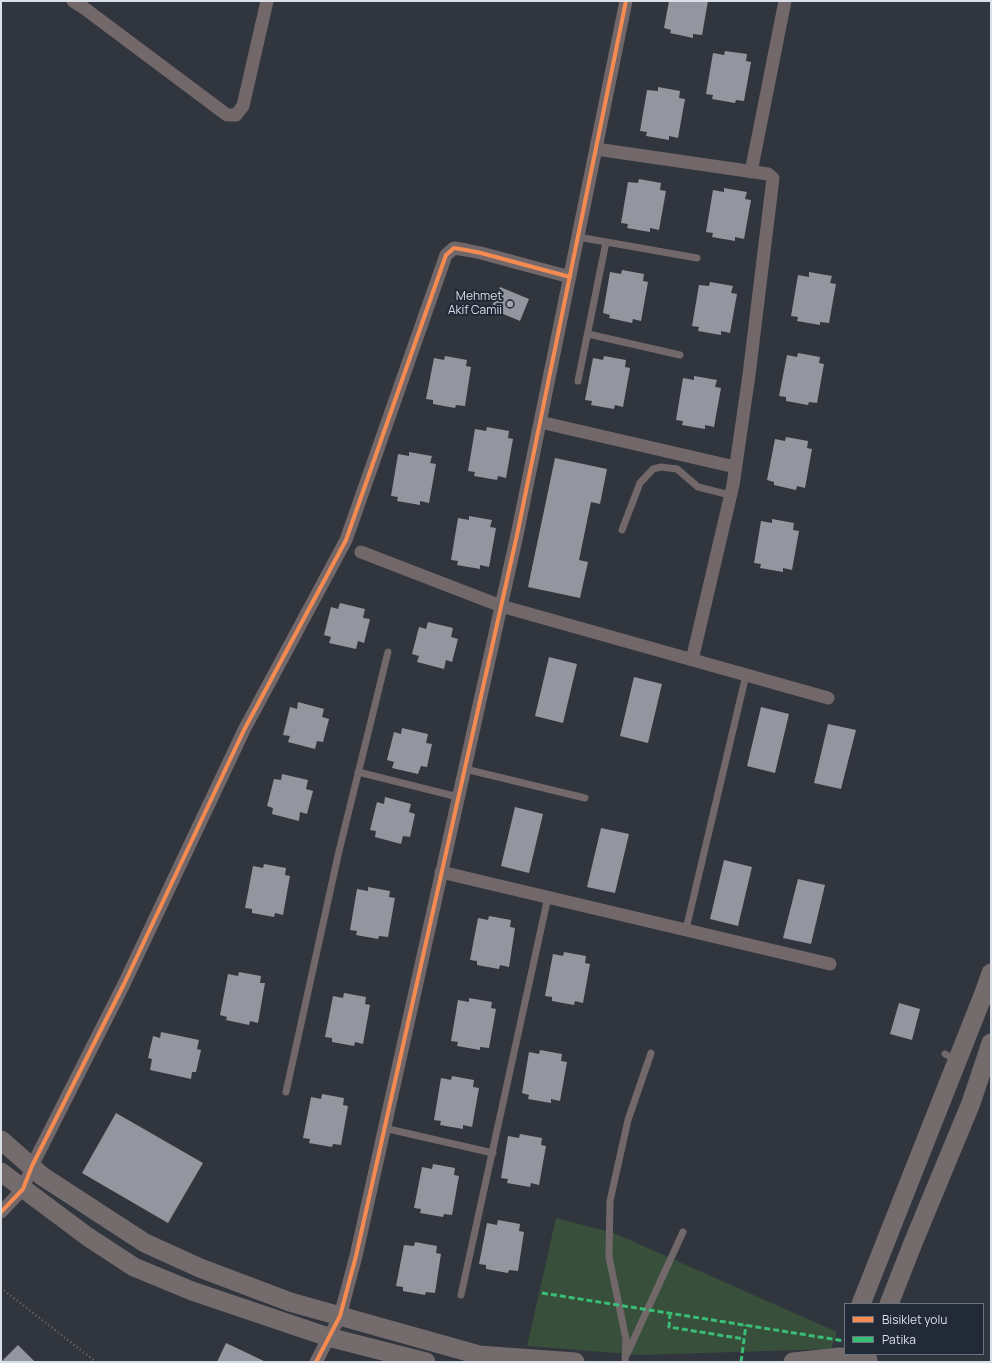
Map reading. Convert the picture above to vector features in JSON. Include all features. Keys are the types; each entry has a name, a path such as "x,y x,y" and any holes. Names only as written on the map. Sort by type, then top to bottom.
{"main road":[{"path":"861,1303 952,1057 991,973"},
{"path":"890,1303 913,1243 971,1103 991,1043"},
{"path":"1,1140 42,1176 145,1243 206,1271 290,1302 479,1355 575,1362"},
{"path":"1,1172 23,1190 88,1237 134,1267 192,1291 328,1337 426,1362"},
{"path":"793,1362 841,1355 868,1359"}],"street":[{"path":"73,1 85,4 227,115 236,115 244,106 267,1"},
{"path":"316,1362 340,1316 356,1256 501,606 570,278 626,1"},
{"path":"752,172 785,1"},
{"path":"596,149 768,174 774,178 749,375 735,467 730,495 692,660"},
{"path":"1,1212 23,1190 32,1166 124,984 244,730 346,540 446,254 454,248 466,250 570,278"},
{"path":"540,422 735,467"},
{"path":"361,552 501,606 828,698"},
{"path":"442,872 830,964"}],"lane":[{"path":"578,237 697,258"},
{"path":"578,382 606,242"},
{"path":"588,334 680,355"},
{"path":"622,530 640,483 653,469 661,467 676,469 698,487 730,495"},
{"path":"286,1092 339,851 388,652"},
{"path":"686,930 746,675"},
{"path":"464,769 585,798"},
{"path":"358,772 458,797"},
{"path":"461,1296 548,897"},
{"path":"625,1360 626,1339 609,1257 610,1201 628,1120 651,1053"},
{"path":"384,1128 492,1153"},
{"path":"625,1360 683,1232"}],"path":[{"path":"1,1288 96,1362"}],"green space":[{"path":"556,1218 614,1233 837,1332 831,1349 641,1355 527,1346"}],"building":[{"path":"669,1 708,1 702,35 693,34 693,38 670,33 671,30 664,28"},
{"path":"725,51 747,54 746,61 751,62 744,101 736,100 735,103 712,99 713,95 706,94 713,53 724,55"},
{"path":"658,87 680,91 679,98 685,99 678,138 669,136 669,140 646,136 647,132 640,131 647,90 658,91"},
{"path":"639,179 661,183 660,190 666,191 659,230 650,228 650,232 627,228 628,224 621,223 628,182 638,183"},
{"path":"724,188 747,192 745,199 751,200 744,239 735,237 735,241 712,237 713,233 706,232 713,190 724,192"},
{"path":"622,270 644,274 643,281 648,282 641,321 633,319 632,323 609,318 610,315 603,313 610,272 621,274"},
{"path":"809,272 832,276 830,283 836,284 829,323 820,322 820,325 797,321 798,317 791,316 798,275 809,277"},
{"path":"710,282 733,286 731,293 737,294 730,333 721,331 721,335 698,331 699,327 692,326 699,285 709,286"},
{"name":"Mehmet Akif Camii","path":"500,287 529,299 520,321 491,309"},
{"path":"798,353 820,357 819,363 824,364 817,403 809,402 808,405 786,401 786,397 779,396 787,355 797,357"},
{"path":"445,356 467,360 466,366 471,367 465,406 456,405 455,408 433,404 433,400 426,399 434,358 444,360"},
{"path":"604,356 626,360 625,367 630,368 623,407 615,405 614,409 591,405 592,401 585,400 593,358 603,360"},
{"path":"694,376 717,380 715,387 721,388 714,427 705,425 705,429 682,425 683,421 676,420 683,378 694,380"},
{"path":"487,427 509,431 508,438 513,439 506,478 498,476 497,480 474,476 475,472 468,471 475,429 486,431"},
{"path":"786,437 808,441 807,448 812,449 805,488 797,486 796,490 774,485 774,482 767,480 775,439 785,441"},
{"path":"409,452 432,456 430,463 436,464 429,503 420,501 420,505 397,501 398,497 391,496 398,454 409,456"},
{"path":"555,458 607,469 600,504 591,502 579,560 588,562 580,598 528,587"},
{"path":"469,516 492,520 490,527 496,528 489,567 480,565 480,569 457,565 458,561 451,560 458,518 469,520"},
{"path":"772,519 794,523 793,530 799,531 792,570 783,568 783,572 760,568 761,564 754,563 761,521 772,523"},
{"path":"340,603 365,609 363,618 370,619 364,643 358,641 356,649 329,643 331,637 324,635 331,607 338,609"},
{"path":"428,622 453,628 451,637 458,639 452,662 446,660 444,669 417,662 419,656 412,654 419,627 426,629"},
{"path":"549,657 577,664 563,723 535,716"},
{"path":"634,677 662,684 648,743 620,736"},
{"path":"298,702 324,709 322,717 329,719 323,742 317,741 315,749 288,742 290,736 283,735 290,707 297,709"},
{"path":"761,707 789,714 775,773 747,766"},
{"path":"828,724 856,730 841,789 814,783"},
{"path":"402,728 428,734 426,743 432,744 427,767 421,766 418,774 392,768 394,762 387,760 394,732 401,734"},
{"path":"282,774 308,780 306,789 313,791 307,814 300,812 299,821 272,814 273,808 267,806 274,779 281,780"},
{"path":"385,797 411,804 409,812 415,814 410,837 403,836 401,844 375,837 376,831 370,830 377,802 384,804"},
{"path":"515,807 543,814 529,873 501,866"},
{"path":"601,828 629,834 615,893 587,887"},
{"path":"724,860 752,867 738,926 710,919"},
{"path":"264,864 286,868 285,875 290,876 283,915 275,913 274,917 252,913 252,909 245,908 253,866 263,868"},
{"path":"798,879 825,885 811,944 783,938"},
{"path":"368,887 390,891 389,897 395,898 388,937 379,936 378,939 356,935 357,931 350,930 357,889 368,891"},
{"path":"489,916 511,920 510,927 515,928 509,967 500,965 499,969 477,965 477,961 470,960 478,918 488,920"},
{"path":"564,952 586,956 585,963 590,964 583,1003 575,1001 574,1005 552,1001 552,997 545,996 553,954 563,956"},
{"path":"239,972 261,976 260,983 265,983 258,1023 250,1021 249,1025 226,1020 227,1017 220,1015 228,974 238,976"},
{"path":"344,993 366,997 365,1004 370,1005 363,1044 355,1042 354,1046 332,1042 332,1038 325,1037 333,996 343,998"},
{"path":"469,998 492,1002 491,1008 496,1009 489,1048 480,1047 480,1050 457,1046 458,1042 451,1041 458,1000 469,1002"},
{"path":"899,1003 920,1009 912,1040 890,1034"},
{"path":"161,1032 199,1040 197,1049 201,1050 196,1072 192,1072 191,1079 150,1070 152,1059 148,1058 153,1036 160,1038"},
{"path":"540,1050 562,1054 561,1061 567,1062 560,1101 551,1099 551,1103 528,1099 529,1095 522,1093 529,1052 539,1054"},
{"path":"452,1076 474,1080 473,1087 479,1088 472,1127 463,1125 463,1129 440,1125 441,1121 434,1120 441,1078 451,1080"},
{"path":"322,1094 344,1098 343,1105 348,1106 341,1145 333,1144 332,1147 309,1143 310,1139 303,1138 311,1097 321,1099"},
{"path":"116,1113 203,1163 168,1223 82,1173"},
{"path":"520,1134 542,1138 541,1145 546,1146 539,1185 531,1183 530,1187 507,1183 508,1179 501,1178 508,1136 519,1138"},
{"path":"433,1164 455,1168 454,1175 459,1176 452,1215 444,1214 443,1217 420,1213 421,1209 414,1208 422,1167 432,1169"},
{"path":"498,1220 520,1224 519,1231 524,1232 518,1271 509,1270 508,1273 486,1269 486,1265 479,1264 487,1223 497,1225"},
{"path":"415,1242 437,1246 436,1253 441,1254 435,1293 426,1292 425,1295 403,1291 403,1287 396,1286 404,1245 414,1246"},
{"path":"226,1343 266,1362 217,1362"},
{"path":"18,1345 35,1362 1,1362"}],"marked path":[{"path":"542,1293 844,1341"},
{"path":"670,1313 669,1327 744,1339"},
{"path":"741,1362 746,1325"}],"cycle path":[{"path":"316,1362 340,1316 356,1256 517,535 626,1"},
{"path":"1,1212 23,1189 32,1166 124,984 244,730 346,540 446,255 454,248 466,250 570,277"}],"place":[{"name":"Mehmet Akif Camii","path":"510,304"}]}
